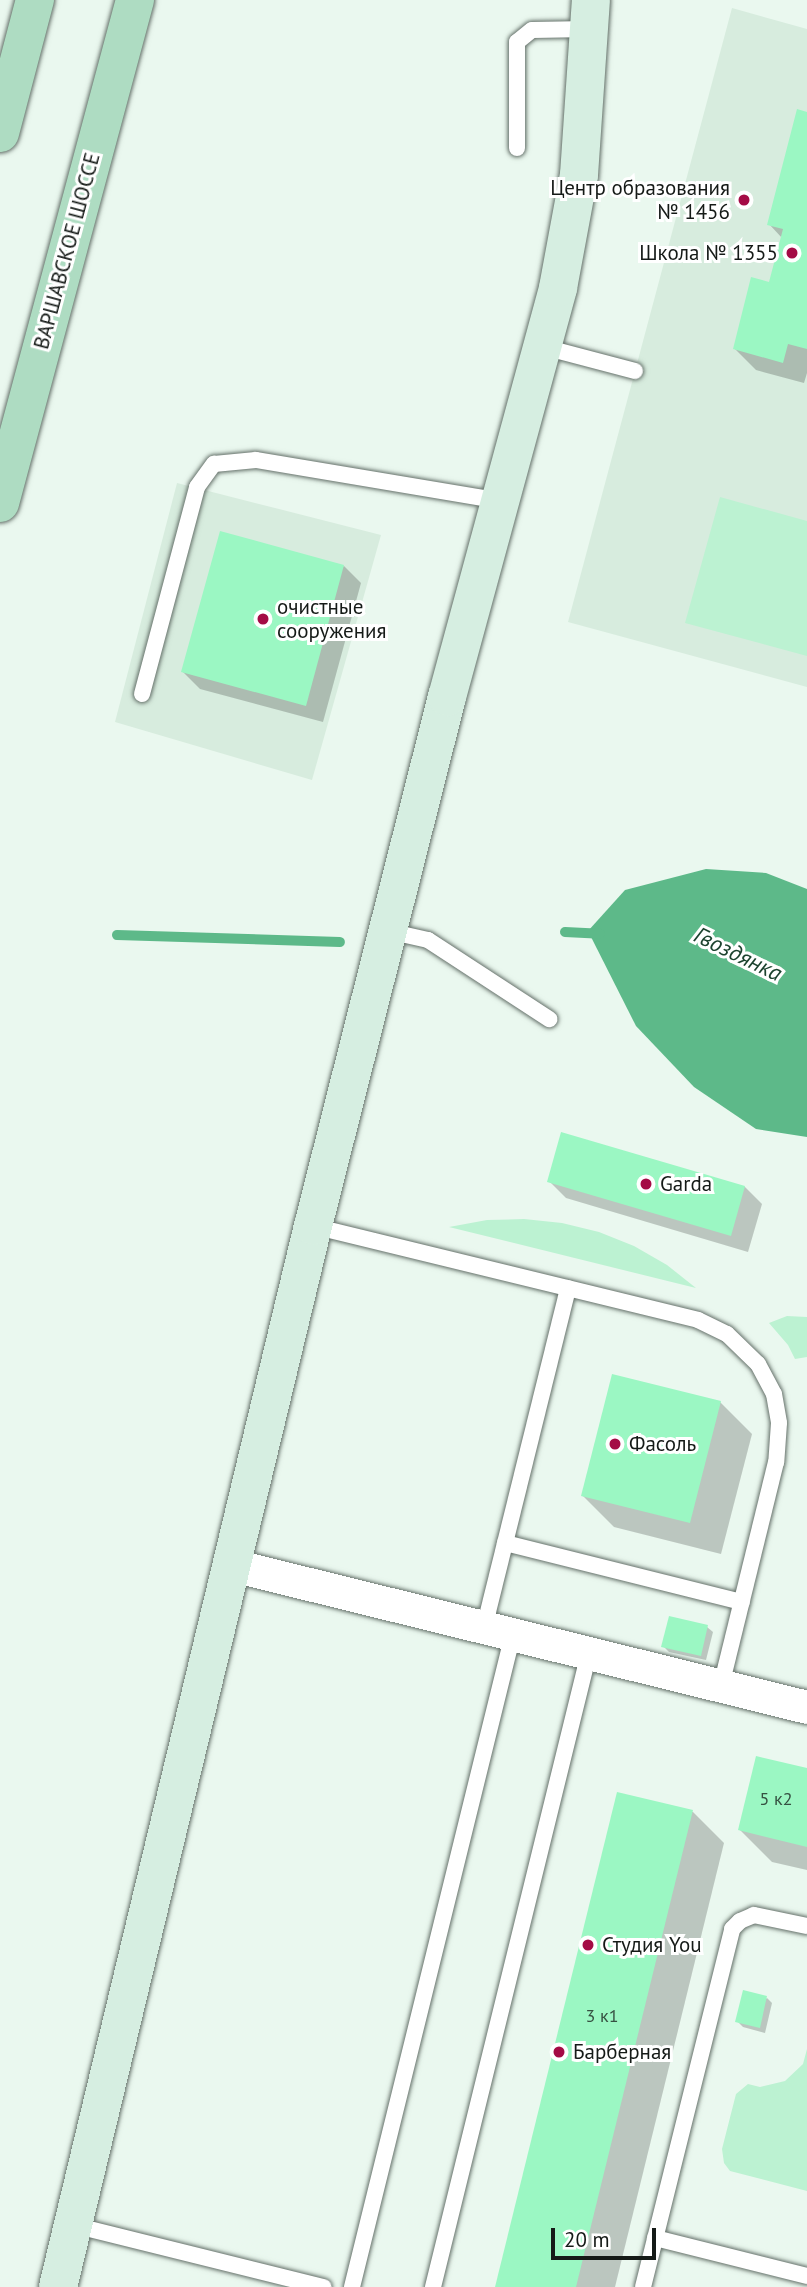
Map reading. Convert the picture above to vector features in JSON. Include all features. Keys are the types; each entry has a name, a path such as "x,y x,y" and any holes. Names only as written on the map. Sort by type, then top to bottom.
{"main road":[{"path":"0,133 35,0"},
{"name":"ВАРШАВСКОЕ ШОССЕ","path":"0,503 135,0"}],"street":[{"path":"58,2287 313,1226 501,501 544,347 579,175 590,14"},
{"path":"232,1565 807,1707"}],"lane":[{"path":"517,148 517,42 532,30 590,14"},
{"path":"544,347 635,371"},
{"path":"142,694 197,487 214,464 256,460 501,501"},
{"path":"388,932 428,940 550,1019"},
{"path":"313,1226 698,1321 727,1334 758,1364 774,1394 779,1423 776,1462 721,1686"},
{"path":"352,2287 499,1631 505,1543 568,1288"},
{"path":"505,1543 742,1602"},
{"path":"433,2287 589,1653"},
{"path":"643,2287 732,1929 740,1921 754,1915 807,1926"},
{"path":"73,2225 323,2287"},
{"path":"655,2238 807,2276"}],"shaded area":[{"name":"Центр образования № 1456","path":"732,8 807,29 807,687 568,622"},
{"path":"177,483 381,535 312,780 115,722"},
{"path":"720,497 807,521 807,656 685,623"},
{"path":"524,1219 562,1223 599,1232 634,1246 667,1265 696,1288 449,1227 487,1220"},
{"path":"787,1316 807,1317 807,1357 795,1359 788,1345 769,1323"},
{"path":"807,2049 807,2191 730,2171 724,2163 722,2149 736,2094 748,2084 760,2087 785,2081 803,2064"}],"water":[{"path":"706,869 766,873 807,889 807,1137 756,1129 694,1087 636,1026 588,931 625,890"}],"building":[{"name":"Школа № 1355","path":"797,109 807,112 807,349 788,344 783,363 733,349 751,277 769,282 783,229 767,225"},
{"name":"очистные сооружения","path":"220,531 344,565 306,706 181,672"},
{"name":"Garda","path":"561,1132 745,1186 731,1236 547,1182"},
{"path":"612,1374 721,1401 690,1523 581,1496"},
{"path":"669,1616 708,1625 701,1656 661,1647"},
{"path":"756,1756 807,1768 807,1847 738,1830"},
{"path":"617,1792 693,1810 576,2287 495,2287"},
{"path":"743,1990 767,1996 760,2028 735,2022"}],"waterway":[{"name":"Гвоздянка","path":"565,932 600,934"},
{"name":"Гвоздянка","path":"117,935 340,942"}],"place":[{"name":"Центр образования № 1456","path":"744,200"},
{"name":"Школа № 1355","path":"792,253"},
{"name":"очистные сооружения","path":"263,619"},
{"name":"Garda","path":"646,1184"},
{"name":"Фасоль","path":"615,1444"},
{"name":"Студия You","path":"588,1945"},
{"name":"Барберная","path":"559,2052"}]}
